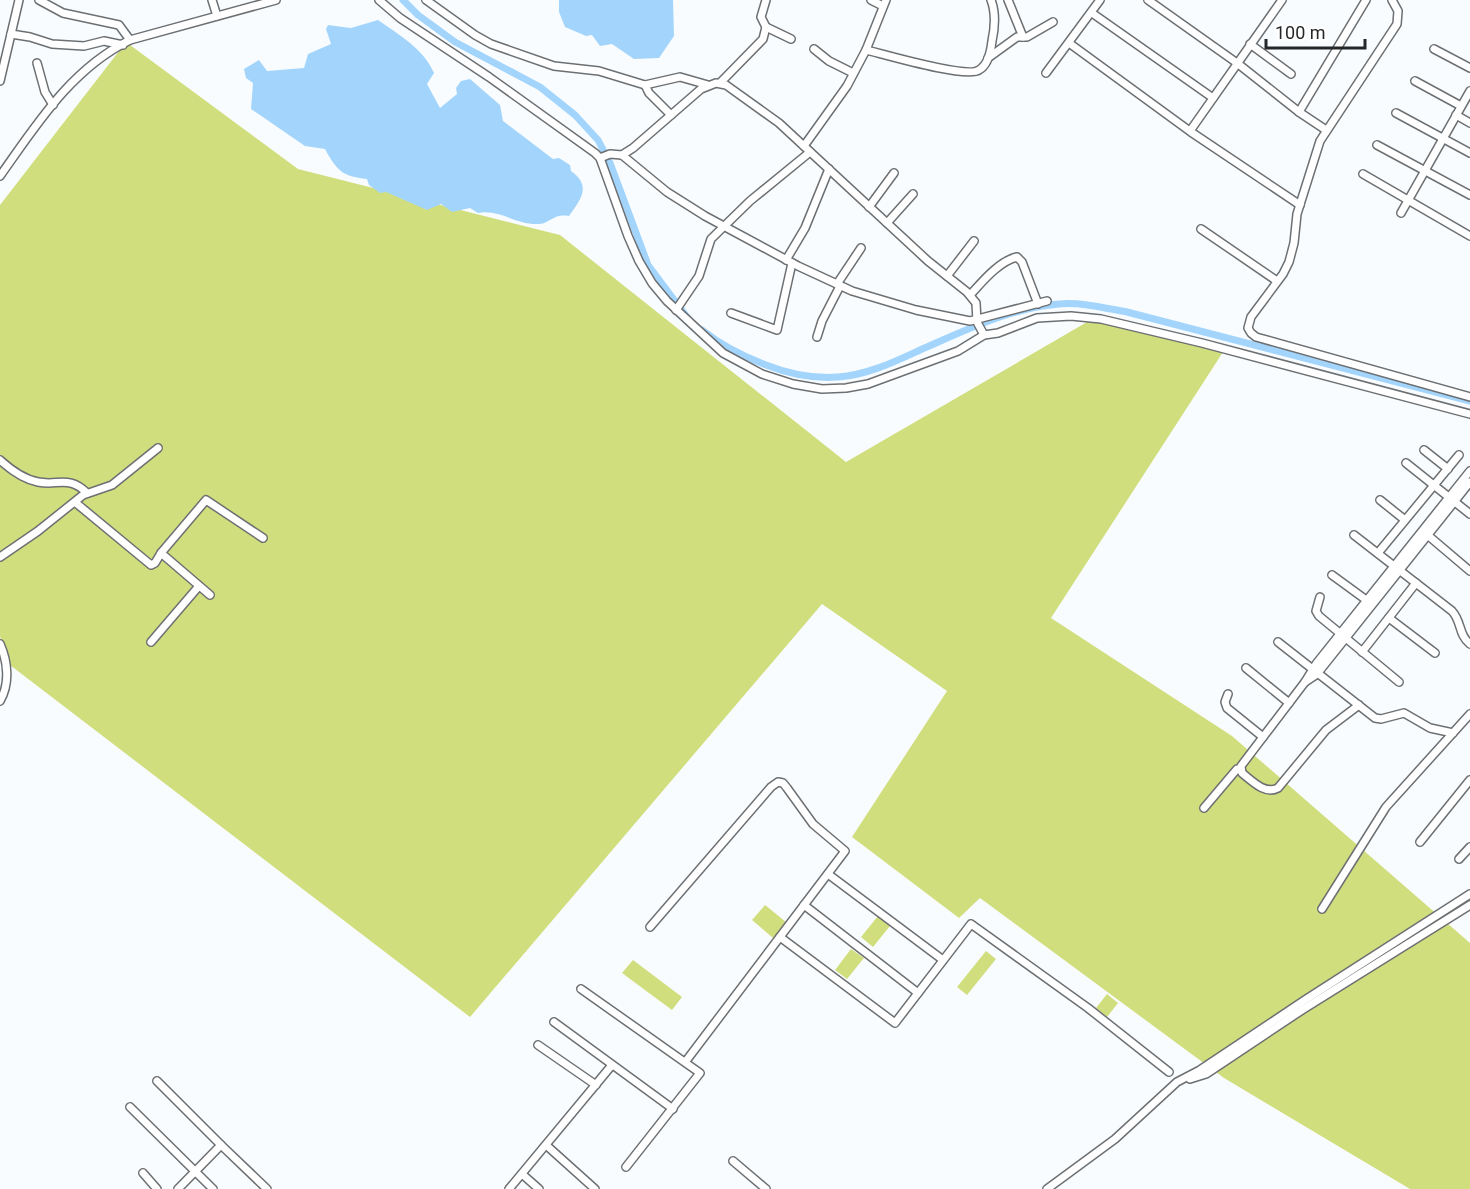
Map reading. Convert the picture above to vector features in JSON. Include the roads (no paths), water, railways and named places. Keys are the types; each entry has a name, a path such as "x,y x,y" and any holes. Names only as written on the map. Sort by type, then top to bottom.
{"street":[{"path":"0,78 19,0"},
{"path":"39,0 63,14 119,25 130,40"},
{"path":"212,0 217,16"},
{"path":"0,176 73,80 130,40 276,0"},
{"path":"379,0 400,18 605,156 622,155 633,148 708,85"},
{"path":"426,0 491,44 554,66 599,70 645,85 680,76 708,85 720,83 726,85 763,111 804,146 869,207 970,295 976,303 980,326"},
{"path":"766,0 761,17 766,27 791,39"},
{"path":"804,146 842,94 866,50 884,3 871,0"},
{"path":"988,58 994,33 995,12 991,0"},
{"path":"1008,0 1023,37"},
{"path":"1046,73 1100,0"},
{"path":"1148,0 1326,130"},
{"path":"1190,131 1282,0"},
{"path":"1299,112 1366,0"},
{"path":"1392,0 1398,11 1397,24 1320,141 1300,205 1289,262 1251,317 1248,328 1256,337 1470,397"},
{"path":"1092,13 1212,98"},
{"path":"866,50 964,72 979,71 988,58 1017,37 1027,37 1053,22"},
{"path":"720,83 763,39 766,27"},
{"path":"11,34 52,44 84,46 104,41 123,45"},
{"path":"1069,43 1190,131 1300,205"},
{"path":"1250,44 1291,74"},
{"path":"814,49 829,61 853,73"},
{"path":"1434,49 1470,68"},
{"path":"37,63 45,92 53,105"},
{"path":"1415,81 1461,106"},
{"path":"645,85 649,93 671,115"},
{"path":"1401,213 1470,91"},
{"path":"1396,113 1470,153"},
{"path":"1456,115 1470,123"},
{"path":"1377,145 1470,195"},
{"path":"678,307 699,276 711,239 750,201 810,152"},
{"path":"622,155 667,192 789,262 838,285 915,310 970,321 998,333 1037,318 1071,316 1101,318 1470,414"},
{"path":"605,156 628,236 652,283 723,353 762,374 793,384 822,389 868,384 958,351 980,326 1047,302"},
{"path":"731,313 777,330 789,262 829,169"},
{"path":"869,207 894,173"},
{"path":"1363,174 1470,236"},
{"path":"887,223 913,194"},
{"path":"1201,229 1277,281"},
{"path":"947,276 974,241"},
{"path":"817,337 838,285 861,248"},
{"path":"970,295 997,269 1017,257 1023,262 1038,304"},
{"path":"0,557 87,493 112,484 158,448"},
{"path":"1424,450 1448,469"},
{"path":"1378,553 1459,454"},
{"path":"0,460 27,479 42,483 71,482 87,493"},
{"path":"1406,463 1470,514"},
{"path":"1240,770 1243,762 1305,682 1452,499 1470,471"},
{"path":"1452,499 1470,482"},
{"path":"76,503 147,563 155,563 202,502 206,500 263,538"},
{"path":"1380,500 1405,520"},
{"path":"1425,533 1470,571"},
{"path":"1354,535 1452,611 1459,620 1463,637 1470,644"},
{"path":"161,553 210,595"},
{"path":"1332,574 1369,602"},
{"path":"1362,652 1416,584"},
{"path":"151,642 199,586"},
{"path":"1320,597 1316,611 1319,616 1399,682"},
{"path":"1389,618 1435,653"},
{"path":"1278,642 1375,717 1381,719 1404,713 1430,728 1452,733"},
{"path":"0,644 5,656 7,676 0,701"},
{"path":"1246,668 1289,703"},
{"path":"1228,694 1224,702 1227,708 1263,736"},
{"path":"1240,770 1266,790 1272,791 1283,783 1326,730 1359,705"},
{"path":"1322,909 1386,807 1470,714"},
{"path":"1203,808 1231,774 1237,769 1240,770"},
{"path":"1420,842 1470,780"},
{"path":"651,927 771,787 778,782 788,788 813,824 845,851 686,1061"},
{"path":"1459,859 1470,847"},
{"path":"828,874 943,960"},
{"path":"1047,1189 1115,1139 1177,1082 1200,1070 1470,894"},
{"path":"804,905 918,993"},
{"path":"1177,1082 1206,1074 1302,1010 1470,905"},
{"path":"780,937 895,1023 971,924 1088,1008 1169,1072"},
{"path":"581,989 700,1073 626,1167"},
{"path":"554,1022 673,1108"},
{"path":"538,1045 596,1085"},
{"path":"509,1189 612,1065"},
{"path":"157,1082 267,1189"},
{"path":"130,1107 213,1189"},
{"path":"178,1189 221,1145"},
{"path":"546,1145 596,1189"},
{"path":"733,1161 766,1189"},
{"path":"142,1173 157,1189"},
{"path":"522,1174 539,1189"}],"water":[{"path":"559,0 673,0 674,36 659,58 634,59 612,44 600,46 592,35 586,36 565,27 559,12"},
{"path":"378,20 424,56 434,73 427,84 440,108 457,94 456,88 461,81 470,79 500,105 503,121 553,159 559,158 570,165 571,171 583,187 580,198 569,216 559,216 546,222 530,224 493,213 478,213 470,208 452,212 441,204 427,210 386,192 380,193 369,185 367,179 346,174 333,163 325,149 305,146 251,109 253,83 246,78 244,69 259,60 267,71 304,68 308,54 331,44 326,29 328,25 351,28"}],"waterway":[{"path":"403,0 418,15 455,42 540,87 575,115 598,140 610,163 648,265 687,317"},
{"path":"702,330 732,350 775,368 810,376 838,377 859,374 880,367 1005,315 1041,306 1084,305 1127,312 1470,401"}]}
